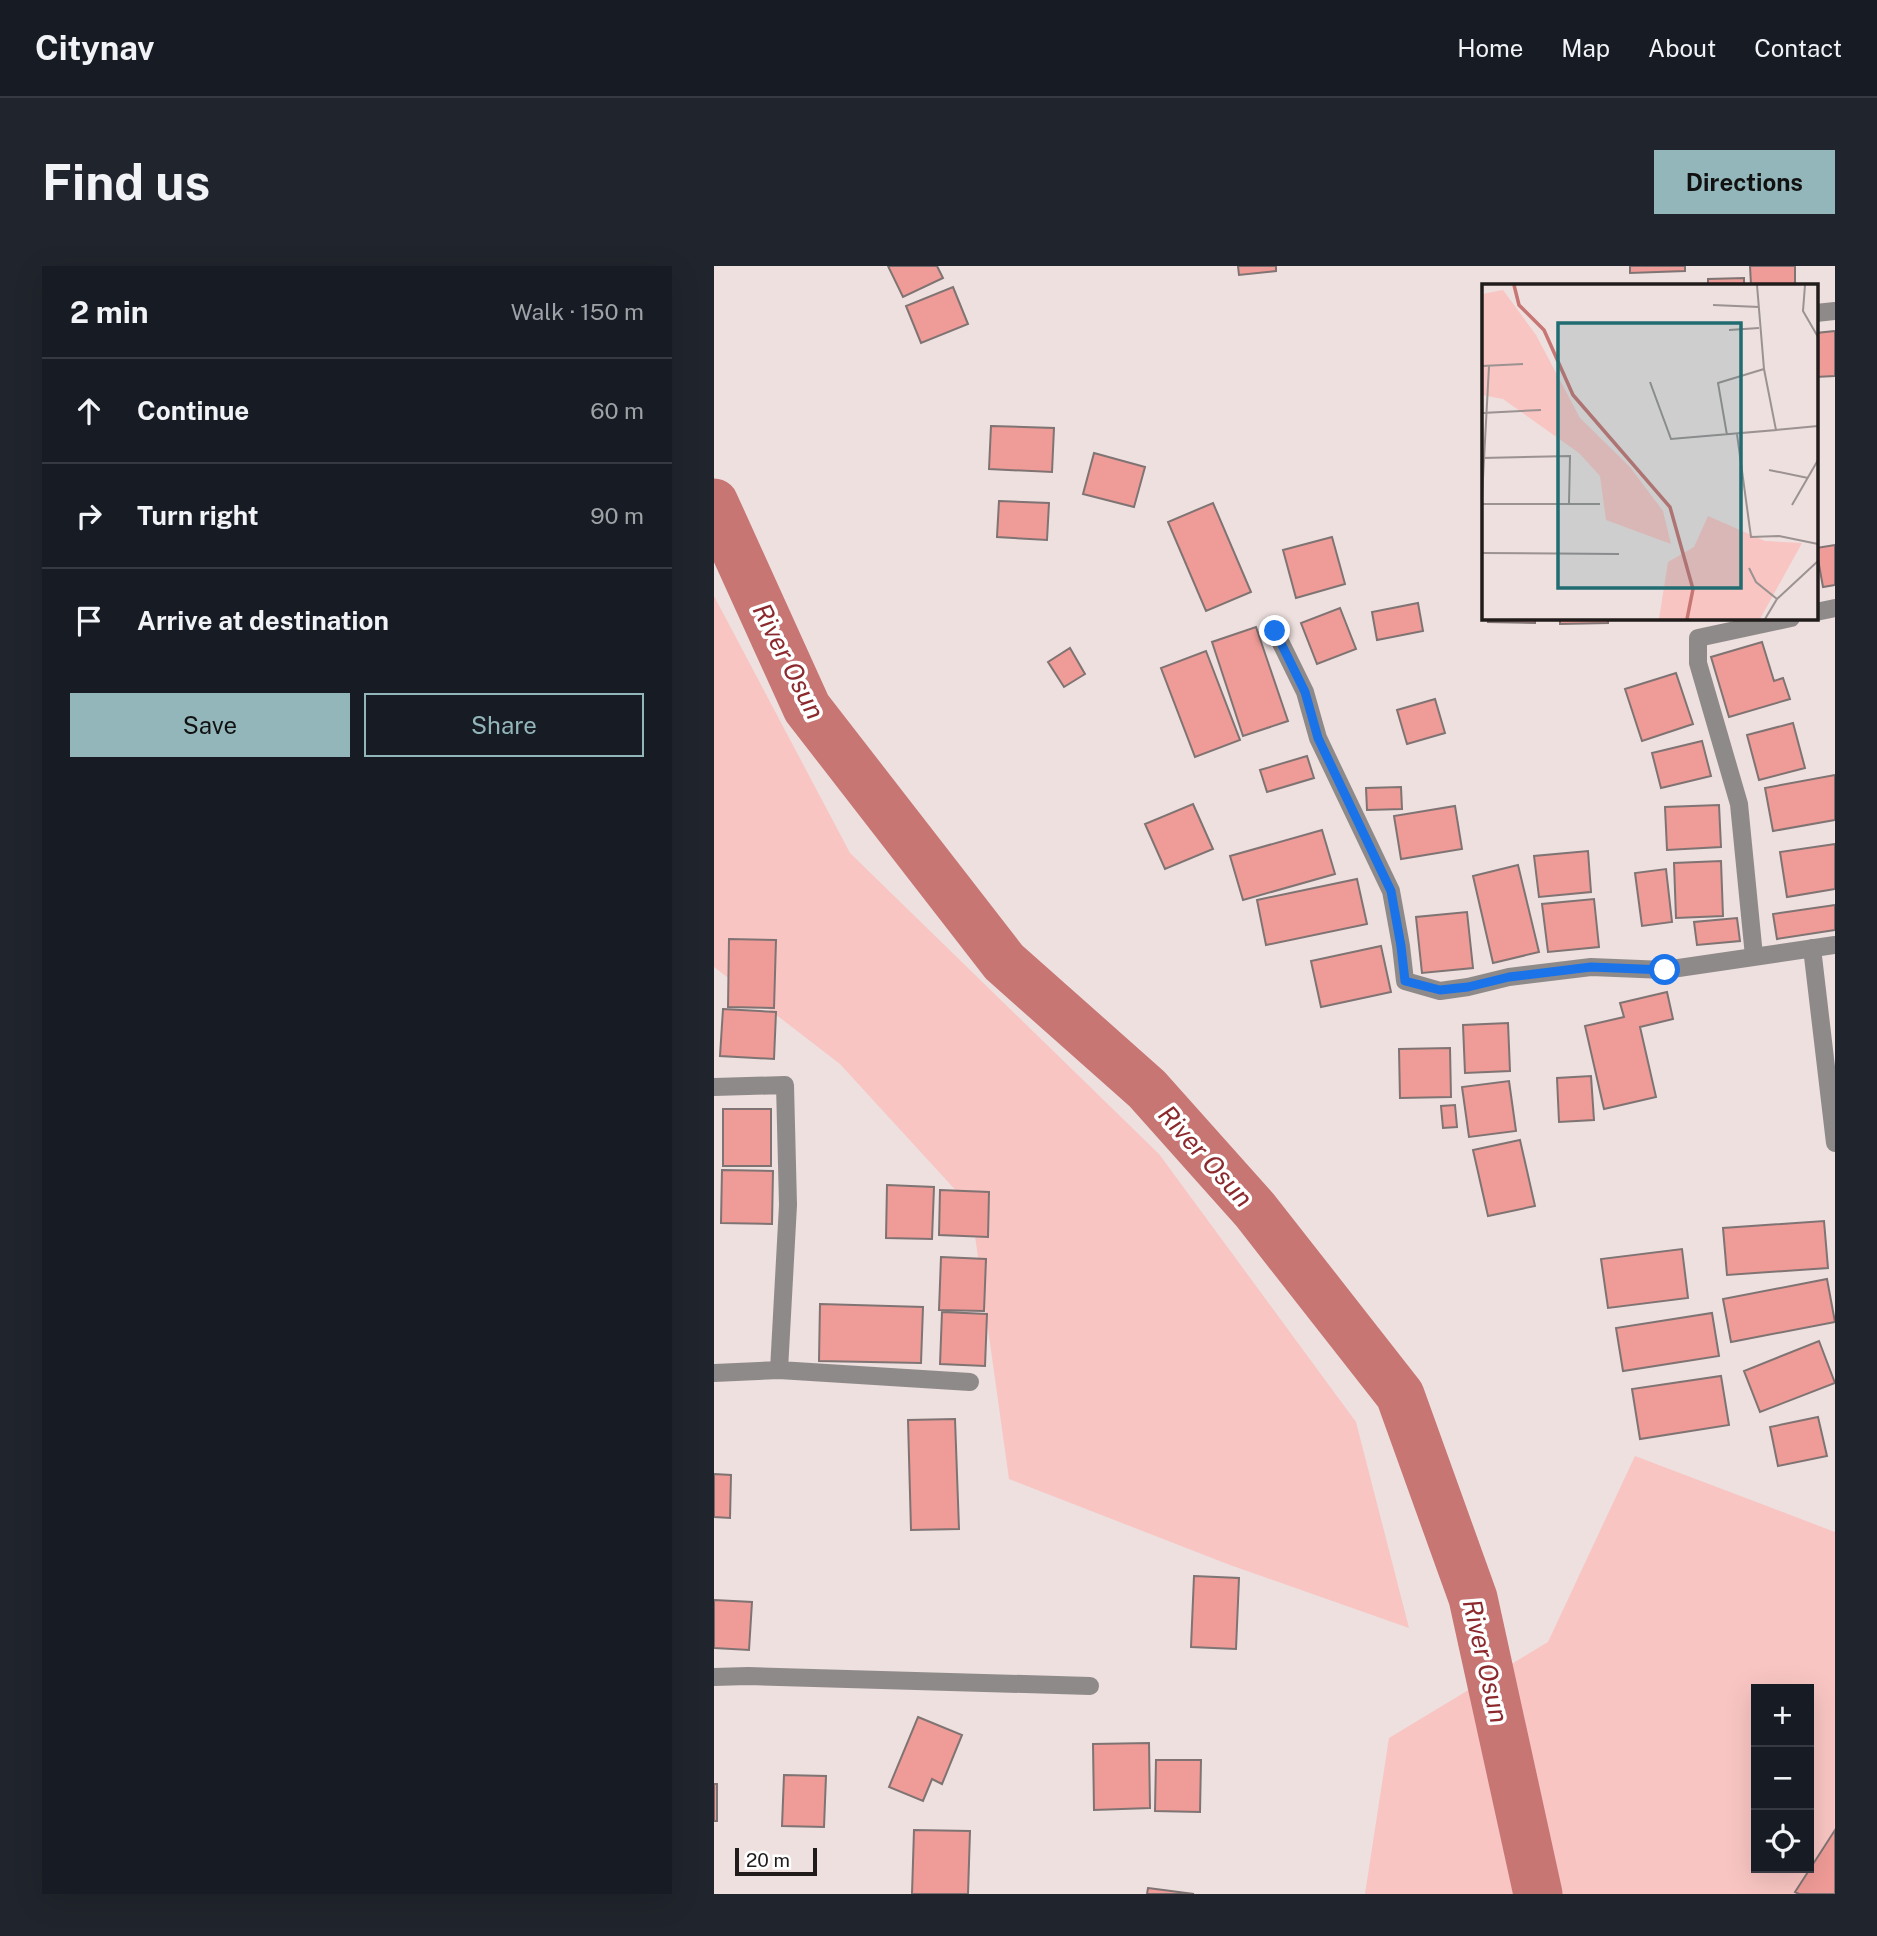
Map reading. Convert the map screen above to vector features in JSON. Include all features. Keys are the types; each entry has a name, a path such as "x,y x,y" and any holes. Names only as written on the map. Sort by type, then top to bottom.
{"street":[{"path":"1754,956 1739,803 1698,663 1698,638 1782,620"},
{"path":"1275,631 1305,692 1318,738 1391,891 1405,981 1440,990 1468,987 1509,977 1591,967 1665,970 1835,945"},
{"path":"1812,948 1835,1143"},
{"path":"714,1087 785,1085 788,1205 779,1370"},
{"path":"714,1373 779,1370 970,1382"},
{"path":"714,1677 1090,1686"}],"shaded area":[{"path":"714,596 850,853 1159,1154 1356,1422 1409,1628 1230,1565 1009,1479 971,1207 840,1064 714,967"},
{"path":"1635,1456 1835,1532 1835,1894 1365,1894 1389,1738 1548,1642"}],"building":[{"path":"888,266 937,266 943,278 903,297"},
{"path":"1238,266 1276,266 1276,271 1239,275"},
{"path":"1630,266 1685,266 1685,271 1630,273"},
{"path":"1750,266 1795,266 1795,284 1751,284"},
{"path":"1744,278 1744,284 1708,284 1708,279"},
{"path":"953,287 968,324 921,343 906,306"},
{"path":"1835,331 1835,376 1818,377 1818,333"},
{"path":"991,426 1054,428 1052,472 989,469"},
{"path":"1094,453 1145,467 1134,507 1083,494"},
{"path":"999,501 1049,503 1047,540 997,537"},
{"path":"1213,503 1251,592 1206,611 1168,522"},
{"path":"1332,537 1345,584 1296,598 1283,550"},
{"path":"1835,545 1835,585 1823,587 1818,548"},
{"path":"1418,603 1423,631 1377,640 1372,612"},
{"path":"1340,608 1356,649 1317,664 1301,623"},
{"path":"1488,620 1535,620 1535,623"},
{"path":"1560,620 1608,620 1608,623 1560,624"},
{"path":"1256,627 1288,721 1243,736 1212,642"},
{"path":"1762,642 1774,681 1783,678 1790,699 1729,717 1711,657"},
{"path":"1070,648 1085,674 1064,687 1048,662"},
{"path":"1206,651 1240,740 1195,757 1161,668"},
{"path":"1676,673 1693,724 1642,741 1625,689"},
{"path":"1435,699 1445,733 1407,744 1397,710"},
{"path":"1793,723 1805,768 1759,780 1747,735"},
{"path":"1702,741 1711,776 1661,788 1652,753"},
{"path":"1307,756 1314,778 1267,792 1260,770"},
{"path":"1835,775 1835,820 1773,831 1765,788"},
{"path":"1401,787 1402,809 1367,810 1366,788"},
{"path":"1193,804 1213,849 1165,869 1145,824"},
{"path":"1719,805 1721,847 1667,850 1665,807"},
{"path":"1455,806 1462,849 1401,859 1394,816"},
{"path":"1322,830 1335,874 1243,900 1230,856"},
{"path":"1835,844 1835,889 1787,897 1780,852"},
{"path":"1588,851 1591,892 1539,897 1534,856"},
{"path":"1721,861 1723,916 1676,918 1674,863"},
{"path":"1518,865 1539,952 1493,963 1473,876"},
{"path":"1666,869 1672,922 1642,926 1635,873"},
{"path":"1357,879 1367,924 1266,945 1257,900"},
{"path":"1594,899 1599,947 1548,952 1542,904"},
{"path":"1835,905 1835,930 1777,939 1773,914"},
{"path":"1467,912 1473,968 1422,973 1416,917"},
{"path":"1737,918 1740,941 1697,945 1694,922"},
{"path":"729,939 776,940 774,1008 728,1007"},
{"path":"1381,946 1391,992 1321,1007 1311,961"},
{"path":"1667,992 1673,1019 1640,1027 1656,1097 1604,1109 1585,1026 1624,1017 1620,1003"},
{"path":"723,1009 776,1012 774,1059 720,1056"},
{"path":"1508,1023 1510,1071 1465,1073 1463,1025"},
{"path":"1450,1048 1451,1097 1400,1098 1399,1049"},
{"path":"1591,1076 1594,1120 1559,1122 1557,1078"},
{"path":"1509,1081 1516,1131 1469,1137 1462,1087"},
{"path":"1455,1105 1457,1127 1443,1128 1441,1106"},
{"path":"723,1109 771,1109 771,1166 723,1166"},
{"path":"1520,1140 1535,1206 1488,1216 1473,1150"},
{"path":"722,1170 773,1171 772,1224 721,1223"},
{"path":"887,1185 934,1187 932,1239 886,1238"},
{"path":"940,1190 989,1192 988,1237 939,1235"},
{"path":"1824,1221 1828,1268 1727,1275 1723,1228"},
{"path":"1682,1249 1688,1298 1608,1308 1601,1259"},
{"path":"941,1257 986,1259 984,1311 939,1310"},
{"path":"1827,1279 1835,1322 1731,1342 1723,1299"},
{"path":"820,1304 923,1307 921,1363 819,1361"},
{"path":"942,1312 987,1314 985,1366 940,1364"},
{"path":"1712,1313 1719,1356 1623,1371 1616,1328"},
{"path":"1819,1341 1835,1383 1760,1412 1744,1371"},
{"path":"1721,1376 1729,1425 1640,1439 1632,1389"},
{"path":"1818,1417 1827,1456 1778,1466 1770,1427"},
{"path":"955,1419 959,1529 911,1530 908,1420"},
{"path":"714,1474 731,1475 730,1518 714,1517"},
{"path":"1194,1576 1239,1578 1236,1649 1191,1647"},
{"path":"714,1600 752,1602 749,1650 714,1648"},
{"path":"918,1717 962,1735 942,1784 932,1779 923,1801 889,1787"},
{"path":"1149,1743 1150,1808 1094,1810 1093,1744"},
{"path":"1156,1760 1201,1760 1200,1812 1155,1811"},
{"path":"784,1775 826,1776 824,1827 782,1826"},
{"path":"714,1784 717,1784 717,1821 714,1821"},
{"path":"914,1830 970,1831 968,1894 912,1894"},
{"path":"1835,1830 1835,1894 1795,1892 1807,1873 1814,1873 1814,1863"},
{"path":"1148,1888 1194,1894 1147,1894"}],"waterway":[{"name":"River Osun","path":"714,503 807,708 1004,962 1147,1089 1255,1210 1400,1395 1473,1598 1538,1894"}],"route":[{"path":"1275,631 1305,692 1318,738 1391,891 1405,981 1440,990 1468,987 1509,977 1591,967 1665,970"}]}
